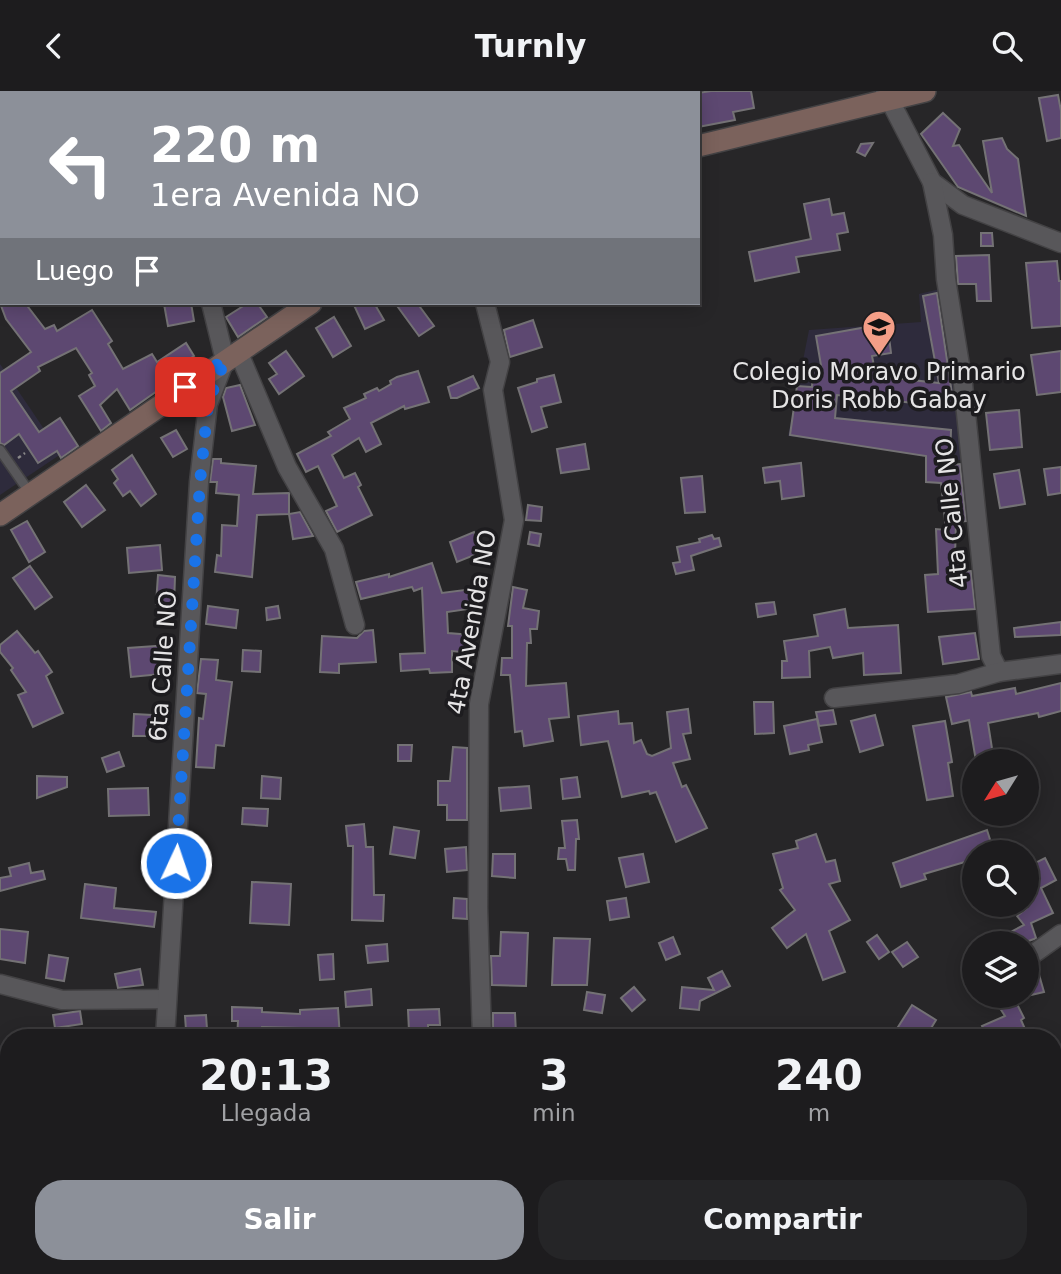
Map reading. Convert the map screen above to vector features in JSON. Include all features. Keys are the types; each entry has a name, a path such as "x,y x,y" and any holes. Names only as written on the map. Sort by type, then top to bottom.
{"street":[{"path":"700,145 887,95 925,91"},
{"path":"887,95 932,182 963,205 1061,243"},
{"name":"4ta Calle NO","path":"932,182 943,235 946,279 963,384 991,656 999,672"},
{"path":"212,305 232,355 287,467 334,549 355,625"},
{"path":"0,515 308,305"},
{"name":"4ta Avenida NO","path":"482,1029 478,908 478,704 514,520 493,390 500,362 486,305"},
{"name":"6ta Calle NO","path":"165,1029 200,482 208,404 232,355"},
{"path":"834,698 958,684 999,672 1061,664"},
{"path":"1039,950 1061,934"},
{"path":"0,984 62,1000 167,999"}],"lane":[{"path":"0,450 31,494"}],"shaded area":[{"name":"Colegio Moravo Primario Doris Robb Gabay","path":"940,289 967,461 788,436 809,330 921,322 919,294"},
{"path":"0,364 61,454 0,495"}],"building":[{"path":"751,91 754,108 733,112 735,120 700,127 700,93"},
{"path":"1058,95 1061,138 1047,141 1039,98"},
{"path":"943,113 960,129 953,146 959,145 992,193 983,141 1002,138 1007,149 1018,159 1026,216 958,187 921,134"},
{"path":"873,143 865,156 857,152 861,144"},
{"path":"829,199 832,215 844,213 848,232 837,234 840,250 796,257 799,272 755,281 749,252 811,239 804,204"},
{"path":"981,233 992,233 993,246 981,246"},
{"path":"989,255 991,301 977,301 976,284 958,284 956,256"},
{"path":"1057,261 1061,281 1061,326 1032,328 1026,263"},
{"path":"937,293 954,407 837,395 835,418 951,430 950,465 960,464 966,521 956,522 955,557 958,557 959,572 971,571 975,609 928,612 925,575 938,574 936,529 946,530 941,483 926,482 926,456 790,435 797,386 812,387 813,370 822,371 816,336 867,327 869,340 889,337 891,353 872,356 876,376 939,383 923,296"},
{"path":"1,305 27,305 45,329 54,325 57,331 92,310 112,341 108,344 123,369 152,354 157,362 186,343 194,356 162,376 167,384 130,410 117,389 100,405 111,423 101,431 79,396 95,386 89,375 92,373 76,348 38,367 40,371 11,391 39,432 60,418 78,446 61,458 57,451 38,463 19,434 4,445 0,443 0,373 31,352 6,319"},
{"path":"164,305 191,305 194,321 168,326"},
{"path":"245,305 258,305 267,317 238,337 226,317"},
{"path":"354,305 375,305 384,320 365,329"},
{"path":"396,305 418,305 434,326 419,336"},
{"path":"334,317 351,346 333,357 316,328"},
{"path":"533,320 542,347 510,357 504,330"},
{"path":"286,351 304,376 279,394 269,379 277,374 269,363"},
{"path":"1061,351 1061,392 1037,395 1031,355"},
{"path":"418,371 429,402 405,409 404,406 371,423 381,444 366,452 359,438 332,455 344,478 355,473 361,485 358,487 372,515 337,532 326,511 337,506 318,466 306,472 297,454 331,436 328,432 350,419 344,408 366,398 364,394 377,388 379,391 397,377"},
{"path":"554,375 561,402 541,407 547,427 532,432 518,388"},
{"path":"473,376 479,388 451,398 448,387"},
{"path":"240,385 255,425 232,431 223,397 226,388"},
{"path":"1019,410 1022,447 990,450 986,413"},
{"path":"176,430 187,449 173,457 161,438"},
{"path":"585,444 589,469 561,473 557,449"},
{"path":"132,455 156,494 141,506 130,491 123,496 114,483 118,479 112,470"},
{"path":"213,459 221,459 221,463 256,466 253,494 289,493 289,514 257,515 252,577 215,572 217,555 221,556 222,525 237,526 239,495 216,493 217,482 210,482"},
{"path":"801,463 804,496 782,499 780,481 765,483 763,468"},
{"path":"1061,467 1061,493 1048,495 1044,469"},
{"path":"1019,470 1025,504 1000,508 994,474"},
{"path":"702,476 705,512 685,513 681,478"},
{"path":"86,485 105,510 82,527 64,502"},
{"path":"528,505 542,507 541,521 526,520"},
{"path":"300,512 313,536 293,539 289,514"},
{"path":"27,521 45,552 29,562 11,530"},
{"path":"474,532 482,552 457,562 450,542"},
{"path":"530,532 541,534 539,546 528,544"},
{"path":"712,535 714,539 719,538 721,546 691,556 694,570 676,574 673,563 680,562 677,547 700,542 699,539"},
{"path":"160,545 162,570 129,573 127,548"},
{"path":"432,563 442,593 472,589 475,608 447,612 448,633 472,635 471,653 452,651 452,672 430,673 429,669 401,671 400,654 425,653 422,588 414,591 412,587 361,599 356,582 389,574 389,577"},
{"path":"30,566 52,597 35,609 13,578"},
{"path":"158,575 175,577 174,605 156,604"},
{"path":"513,587 527,590 523,608 539,611 537,629 530,629 531,643 527,643 526,686 566,683 569,717 549,719 553,741 524,746 522,731 515,732 510,675 501,675 502,658 512,658 512,626 508,626"},
{"path":"774,602 776,614 758,617 756,604"},
{"path":"208,606 238,610 236,628 206,624"},
{"path":"278,606 280,618 267,620 266,608"},
{"path":"845,609 848,628 898,625 901,673 864,675 863,653 833,658 830,647 809,651 810,677 782,678 782,661 787,661 784,641 818,636 814,615"},
{"path":"1061,622 1061,635 1015,637 1014,628"},
{"path":"373,630 376,662 339,664 339,673 320,672 322,636 357,638 364,631"},
{"path":"17,631 35,653 38,651 52,672 46,676 63,713 33,727 18,695 26,692 11,670 13,668 0,652 0,645"},
{"path":"975,633 979,659 943,664 939,637"},
{"path":"169,645 171,673 131,677 128,648"},
{"path":"243,650 261,651 260,672 242,671"},
{"path":"201,659 218,660 216,680 232,682 224,746 216,745 214,768 196,767 199,718 203,719 206,694 197,693"},
{"path":"1061,683 1061,711 1039,717 1038,713 988,723 992,749 974,749 969,720 952,724 946,697 971,692 972,696 1015,688 1016,694"},
{"path":"754,702 773,702 774,733 755,734"},
{"path":"688,709 691,733 683,734 690,759 673,763 682,787 686,785 707,828 676,842 656,792 622,797 608,741 581,745 578,716 618,711 619,724 632,723 634,743 641,740 647,754 652,756 671,748 667,712"},
{"path":"833,710 836,724 819,726 816,712"},
{"path":"134,714 152,715 152,736 133,736"},
{"path":"875,715 883,745 860,752 851,721"},
{"path":"817,719 822,742 808,745 809,750 790,754 784,726"},
{"path":"945,721 952,762 948,763 953,796 927,800 913,726"},
{"path":"398,745 412,745 411,761 398,761"},
{"path":"453,747 467,748 467,820 447,820 447,805 438,805 438,781 450,781"},
{"path":"119,752 124,766 107,772 102,758"},
{"path":"37,776 67,777 67,787 37,798"},
{"path":"262,776 281,778 280,799 261,798"},
{"path":"577,777 580,797 563,799 561,779"},
{"path":"529,786 531,808 501,811 499,788"},
{"path":"148,788 149,815 109,816 108,789"},
{"path":"243,808 268,809 267,826 242,824"},
{"path":"577,820 579,839 576,839 575,870 568,870 566,859 558,859 559,848 565,848 562,821"},
{"path":"364,824 366,847 373,847 374,895 384,895 383,921 352,920 353,846 348,846 346,826"},
{"path":"394,827 419,831 415,858 390,854"},
{"path":"987,830 990,840 962,840 962,863 924,874 926,879 901,887 893,863"},
{"path":"816,834 826,862 835,860 840,881 829,884 850,920 829,931 845,972 823,980 806,934 787,948 772,928 795,910 780,890 783,888 773,854 798,848 796,841"},
{"path":"466,847 467,870 447,872 445,849"},
{"path":"493,854 515,854 515,878 492,876"},
{"path":"643,854 649,882 626,887 619,858"},
{"path":"1045,858 1056,880 1041,888 1053,913 1031,923 1034,931 1013,931 1024,925 1018,917 1039,917 1039,861"},
{"path":"29,863 31,873 43,871 45,879 0,891 0,878 11,876 9,868"},
{"path":"252,882 291,884 289,925 250,923"},
{"path":"85,884 116,888 114,908 156,912 154,927 81,918"},
{"path":"454,898 467,899 467,919 453,918"},
{"path":"626,898 629,917 610,920 607,901"},
{"path":"0,929 28,932 25,963 0,959"},
{"path":"501,932 528,933 526,986 492,985 491,956 500,956"},
{"path":"877,935 889,952 879,959 867,942"},
{"path":"673,937 680,954 666,960 659,943"},
{"path":"554,938 590,939 587,985 552,985"},
{"path":"907,942 918,957 903,967 892,952"},
{"path":"387,944 388,961 368,963 366,946"},
{"path":"333,954 334,979 320,980 318,955"},
{"path":"49,955 68,958 64,981 46,978"},
{"path":"140,969 143,985 118,988 115,974"},
{"path":"722,971 730,986 700,1001 699,1010 680,1008 682,987 714,990 708,978"},
{"path":"1039,974 1044,992 1039,993"},
{"path":"634,987 645,1000 632,1011 621,998"},
{"path":"371,989 372,1005 346,1007 345,992"},
{"path":"587,992 605,995 602,1013 584,1010"},
{"path":"912,1005 936,1020 930,1029 897,1029"},
{"path":"232,1007 300,1014 300,1010 338,1008 339,1029 238,1029 238,1021 232,1021"},
{"path":"1000,1008 1019,1008 1025,1029 984,1029 982,1026 1005,1016"},
{"path":"439,1009 440,1025 428,1025 428,1029 409,1029 408,1010"},
{"path":"80,1011 82,1024 55,1028 53,1015"},
{"path":"493,1013 515,1013 516,1029 493,1029"},
{"path":"206,1015 207,1029 186,1029 185,1016"}],"place":[{"name":"Colegio Moravo Primario Doris Robb Gabay","path":"879,357"}],"route":[{"path":"176,863 200,482 208,404 225,359 185,387"}]}
